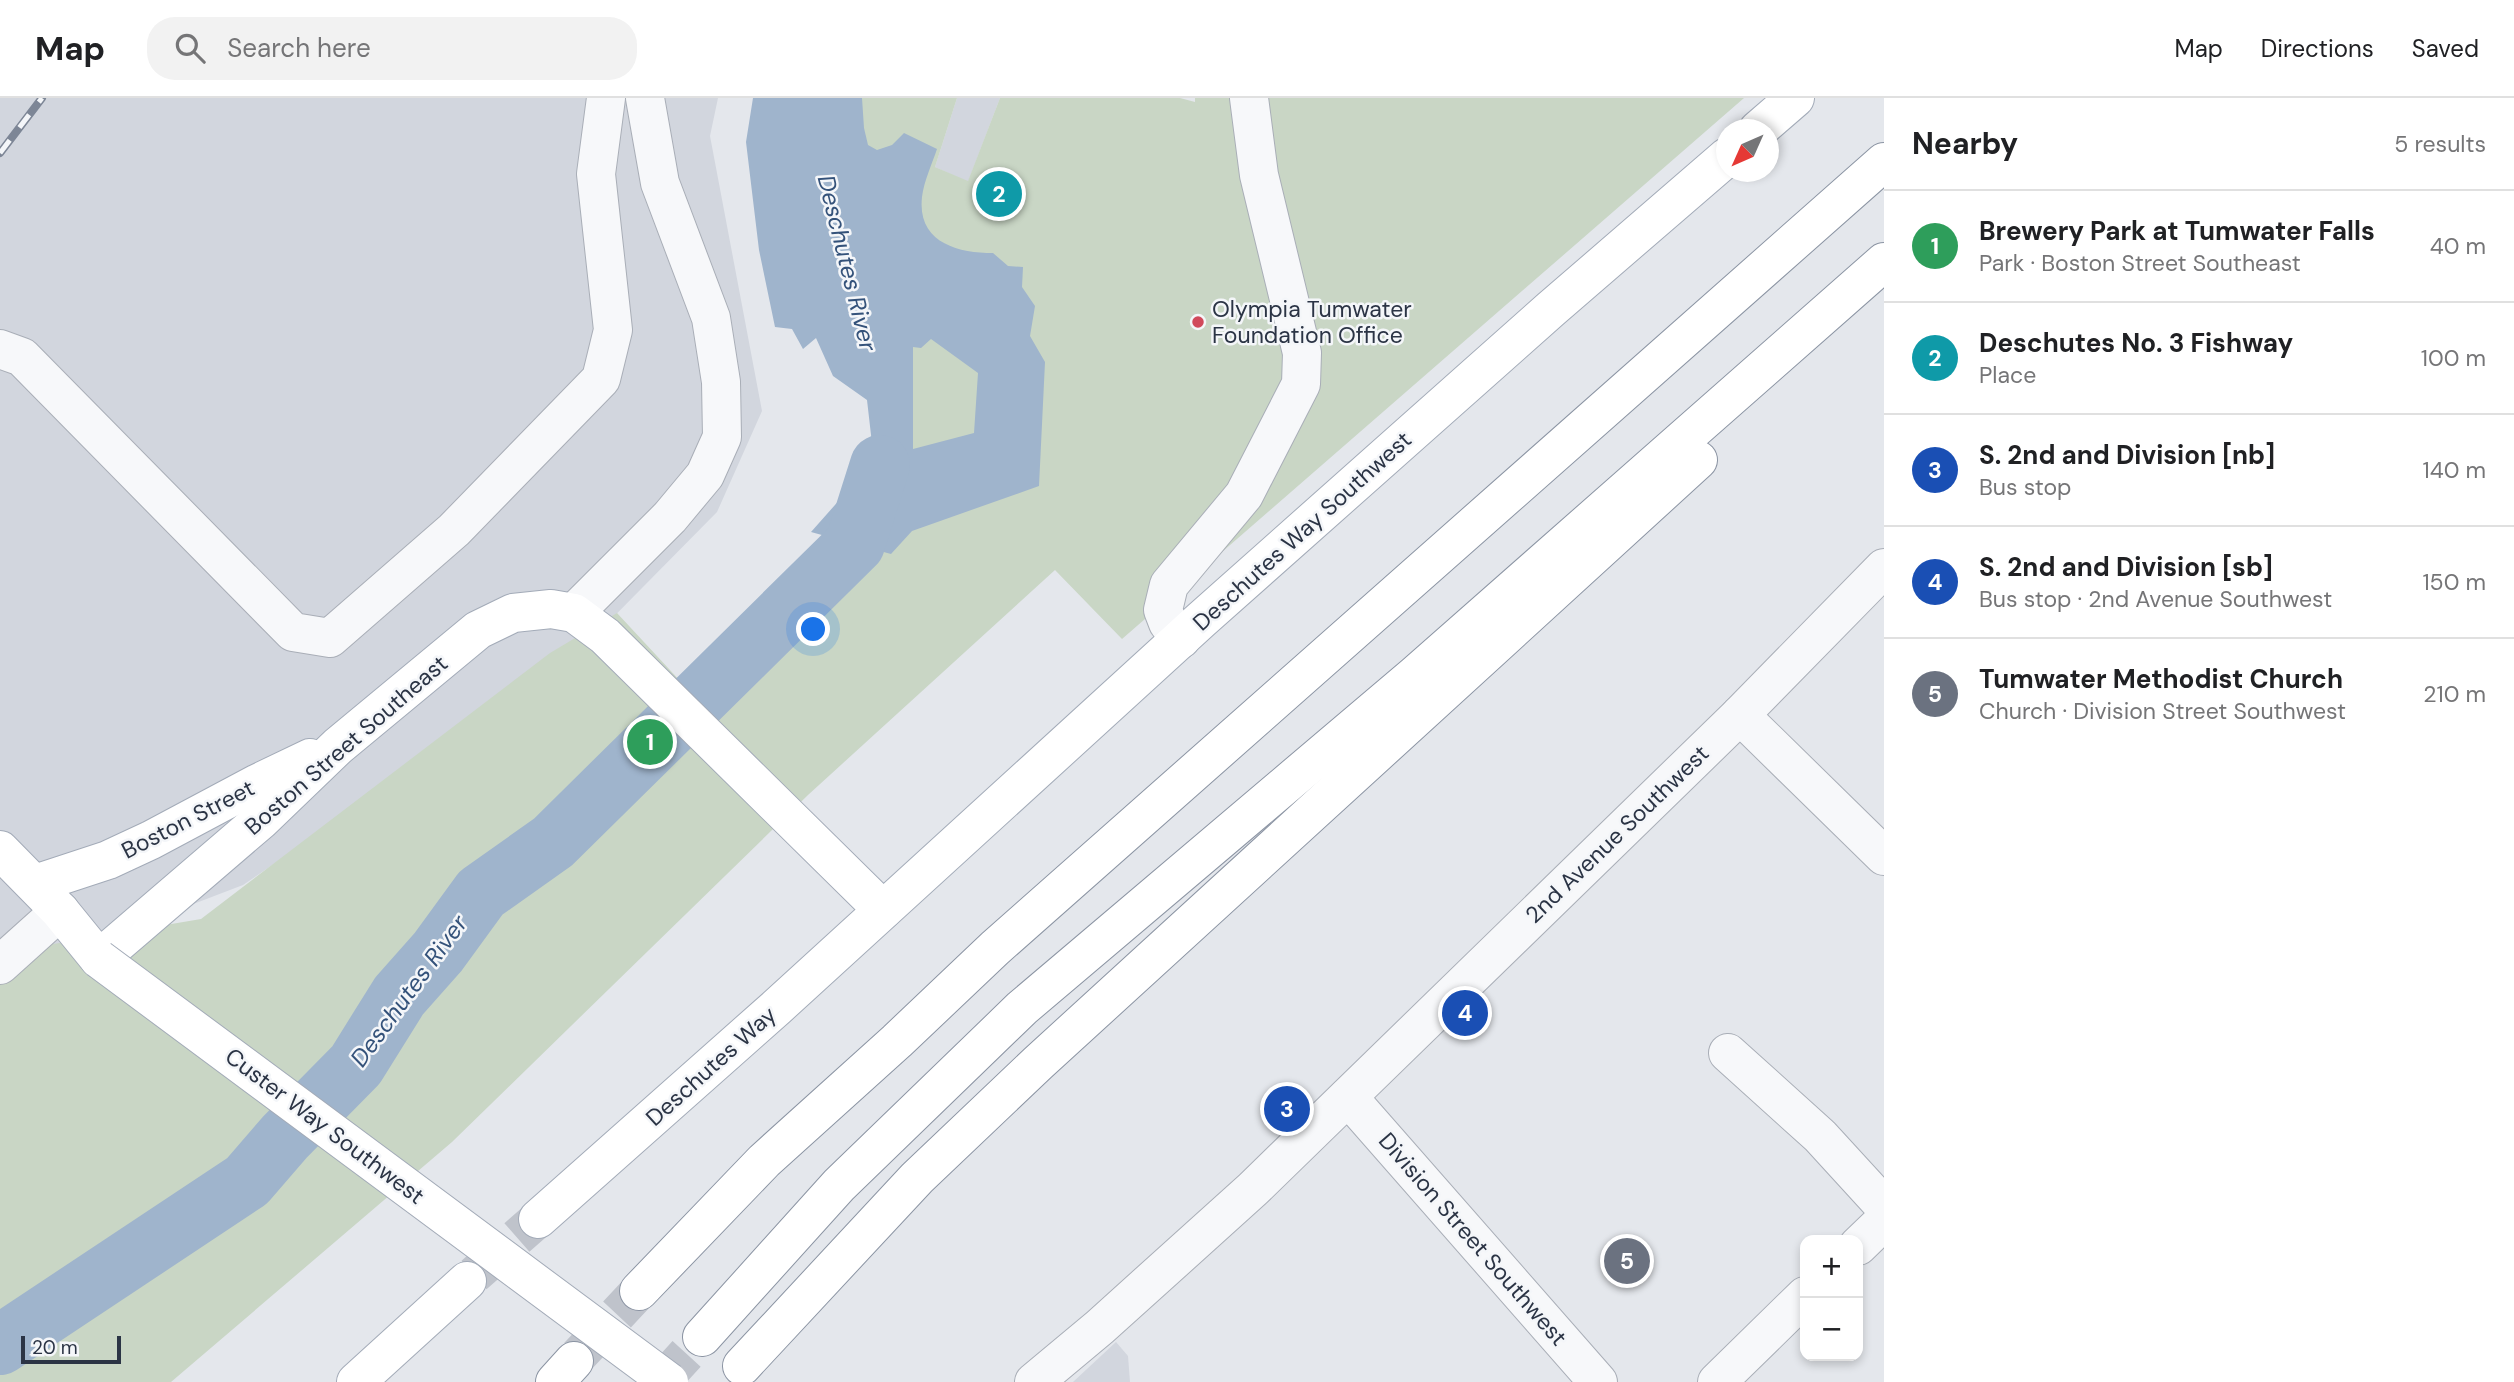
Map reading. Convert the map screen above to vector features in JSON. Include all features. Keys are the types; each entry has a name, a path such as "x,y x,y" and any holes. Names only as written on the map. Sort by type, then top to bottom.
{"main road":[{"path":"1771,119 1795,98"},
{"path":"639,1291 764,1161 995,948 1884,162"},
{"name":"Deschutes Way Southwest","path":"883,911 1181,639 1551,309 1716,166"},
{"path":"702,1337 839,1185 1022,1008 1415,675 1884,262"},
{"path":"742,1366 917,1178 1038,1063 1884,290"},
{"name":"Boston Street Southeast","path":"99,959 261,820 338,746 478,630 513,613 551,609 574,613"},
{"path":"574,613 605,636 883,911"},
{"name":"Boston Street","path":"47,897 108,860 258,783 338,746"},
{"name":"Custer Way Southwest","path":"0,850 47,897 99,959 669,1382"},
{"name":"Deschutes Way","path":"538,1219 883,911"},
{"path":"356,1382 467,1281"}],"street":[{"path":"0,349 22,357 293,632 330,638 454,530 601,379 613,330 596,174 606,98"},
{"path":"574,613 670,517 705,475 722,437 720,382 711,318 660,183 645,98"},
{"path":"1181,639 1168,623 1163,610 1169,585 1244,495 1301,384 1302,353 1259,175 1249,98"},
{"name":"2nd Avenue Southwest","path":"1034,1382 1100,1328 1348,1097 1740,715 1884,568"},
{"path":"1740,715 1884,856"},
{"path":"0,965 47,897"},
{"path":"1728,1052 1820,1136 1884,1206"},
{"name":"Division Street Southwest","path":"1348,1097 1598,1382"},
{"path":"1863,1241 1884,1221"},
{"path":"1717,1382 1803,1298"}],"shaded area":[{"path":"0,98 718,98 710,136 762,411 717,512 567,664 243,885 0,978"},
{"path":"957,98 1000,98 968,182 935,167"},
{"path":"1116,1342 1128,1356 1130,1382 1073,1382"}],"green space":[{"path":"823,98 957,98 935,167 968,181 1000,98 1180,98 1195,102 1195,98 1744,98 1720,119 1716,119 1716,122 1122,639 1055,570 808,795 452,1142 171,1382 0,1382 0,975 24,949 201,919 550,653 617,613 695,697 763,638 855,544 882,459"}],"water":[{"path":"753,98 862,98 868,145 877,150 892,145 904,133 937,149 922,197 922,212 926,225 942,242 953,247 993,253 1008,266 1023,267 1022,287 1035,306 1030,336 1045,362 1039,486 912,531 891,554 811,532 874,461 867,400 833,376 816,338 803,349 792,329 775,327 759,250 746,142","holes":["931,339 978,373 974,433 913,449 913,347 921,348"]}],"waterway":[{"name":"Deschutes River","path":"0,1345 247,1181 285,1137 356,1065 399,996 438,952 481,893 553,842 855,544 880,465"}],"tunnel":[{"path":"474,1275 538,1219"},
{"path":"578,1356 639,1291"},
{"path":"661,1382 702,1337"}],"railway":[{"path":"0,153 42,98"}],"place":[{"name":"Deschutes No. 3 Fishway","path":"999,194"},
{"name":"Olympia Tumwater Foundation Office","path":"1198,322"},
{"name":"Brewery Park at Tumwater Falls","path":"650,742"},
{"name":"S. 2nd and Division [sb]","path":"1465,1013"},
{"name":"S. 2nd and Division [nb]","path":"1287,1109"},
{"name":"Tumwater Methodist Church","path":"1627,1261"}]}
